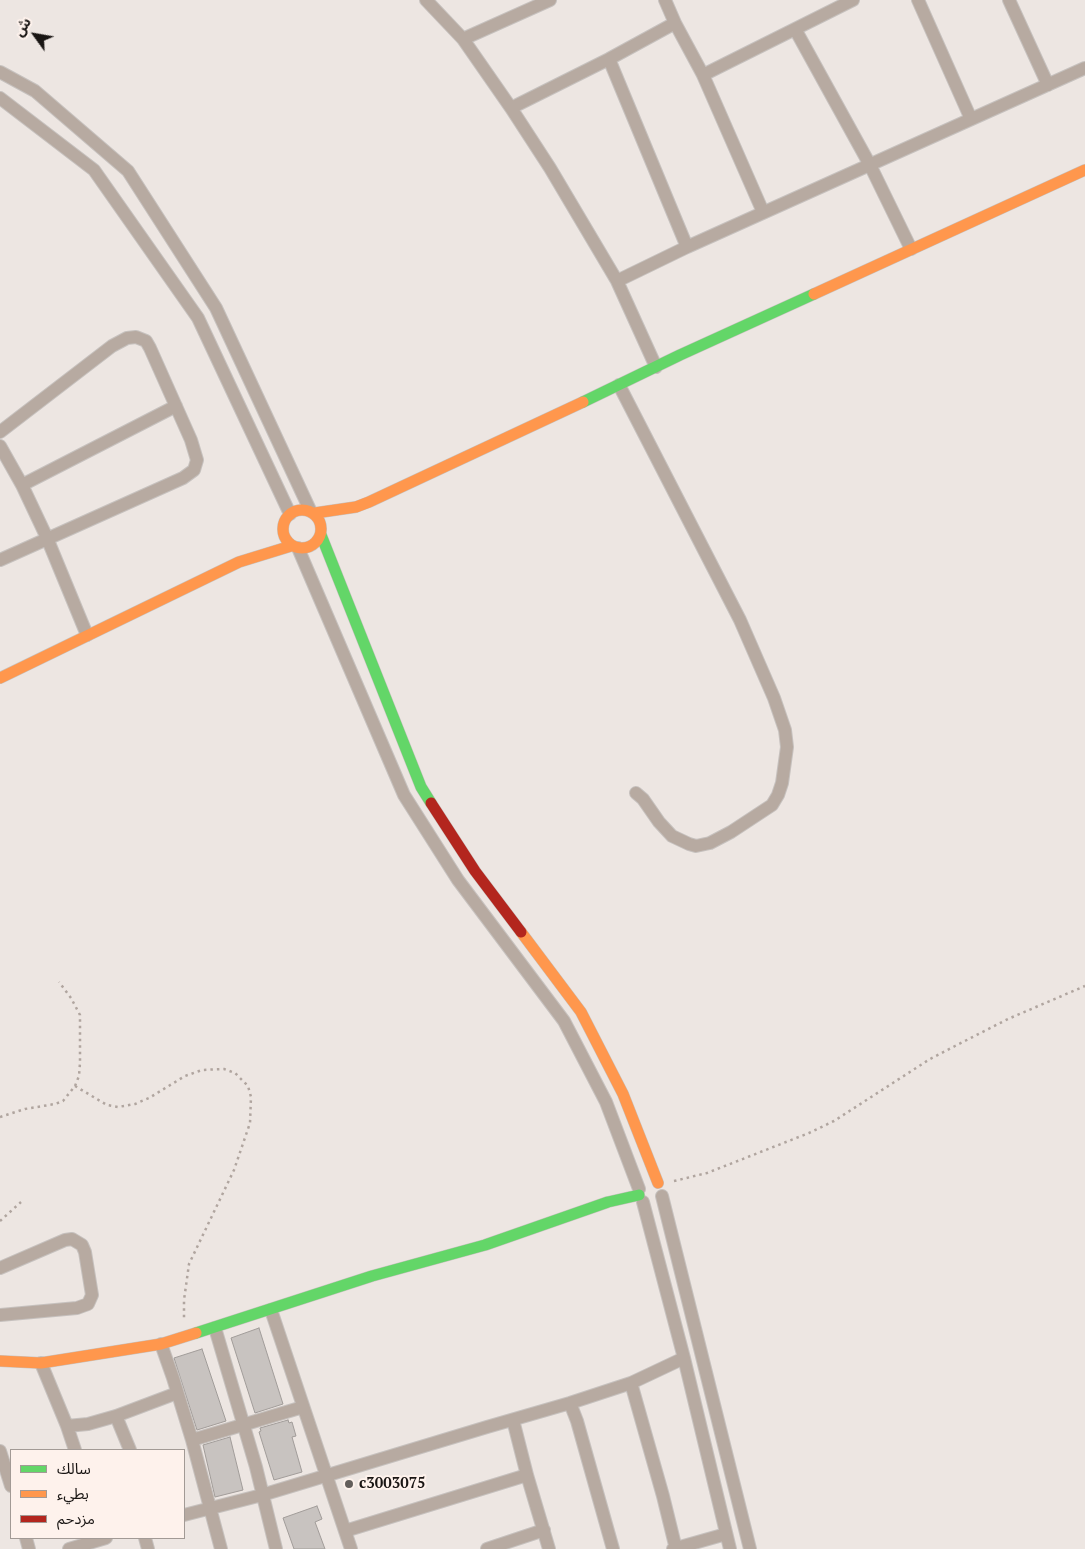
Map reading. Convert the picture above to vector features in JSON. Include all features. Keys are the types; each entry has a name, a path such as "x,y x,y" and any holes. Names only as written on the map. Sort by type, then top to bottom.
{"street":[{"path":"426,0 463,39 550,168 617,282 656,367"},
{"path":"463,39 533,4 550,0"},
{"path":"665,0 703,75 763,212"},
{"path":"703,75 853,0"},
{"path":"918,0 971,119"},
{"path":"1010,0 1048,85"},
{"path":"511,108 609,59 675,23"},
{"path":"796,29 870,165 911,249"},
{"path":"609,59 688,247"},
{"path":"617,282 763,212 1085,68"},
{"path":"0,72 35,91 128,171 216,308 312,511 320,521 321,532 421,786 475,871 581,1012 623,1094 660,1189 750,1549"},
{"path":"0,98 94,170 198,318 290,514"},
{"path":"0,678 239,562 295,547 306,549 312,546 321,532 356,507 1085,170"},
{"path":"0,432 112,346 132,337 146,341 176,406 197,458 197,464 192,472 183,478 0,560"},
{"path":"619,385 740,620 768,681 785,730 787,747 782,783 778,795 772,804 732,832 710,843 696,846 672,836 659,822 643,799 636,793"},
{"path":"22,485 176,406"},
{"path":"0,446 22,485 47,538 87,635"},
{"path":"239,562 283,526 290,514 300,509 312,511 356,507"},
{"path":"283,526 283,534 286,540 295,547 404,795 458,880 564,1021 606,1102 641,1195 684,1358 730,1549"},
{"path":"654,1181 660,1189 660,1200 652,1204 641,1195 645,1182 654,1181"},
{"path":"0,1361 41,1363 161,1344 372,1276 485,1245 579,1211 641,1195"},
{"path":"0,1268 64,1240 72,1239 82,1244 85,1252 92,1295 88,1304 77,1308 0,1315"},
{"path":"271,1310 351,1549"},
{"path":"215,1328 276,1549"},
{"path":"161,1344 192,1440 221,1549"},
{"path":"185,1515 262,1495 570,1403 631,1383 684,1358"},
{"path":"41,1363 75,1449"},
{"path":"631,1383 650,1446 675,1549 726,1534"},
{"path":"67,1426 88,1424 116,1416 177,1393"},
{"path":"570,1403 577,1421 613,1549"},
{"path":"192,1440 303,1407"},
{"path":"116,1416 130,1449"},
{"path":"513,1420 527,1475 550,1549"},
{"path":"0,1451 10,1483"},
{"path":"345,1530 527,1475"},
{"path":"487,1549 544,1530"},
{"path":"69,1549 103,1539"}],"path":[{"path":"0,1117 12,1112 63,1101 75,1086 79,1076 80,1063 80,1015 71,998 58,982"},
{"path":"660,1189 677,1180 706,1173 809,1133 860,1105 947,1050 1008,1019 1085,986"},
{"path":"75,1086 107,1105 118,1107 135,1104 149,1098 185,1076 202,1070 224,1069 235,1073 248,1086 252,1096 252,1108 247,1134 234,1170 188,1269 184,1300 184,1338"},
{"path":"0,1221 22,1202"}],"building":[{"path":"259,1328 283,1404 255,1413 231,1338"},
{"path":"202,1349 226,1421 197,1430 174,1358"},
{"path":"288,1420 289,1423 292,1422 296,1436 292,1437 302,1472 274,1480 259,1432 261,1431 260,1428"},
{"path":"230,1437 243,1490 215,1497 203,1445"},
{"path":"317,1506 322,1519 315,1522 325,1549 294,1549 283,1518"}],"traffic: fast":[{"path":"583,402 814,294"},
{"path":"321,535 421,787 431,803"},
{"path":"196,1333 372,1276 485,1245 608,1202 639,1195"}],"traffic: slow":[{"path":"814,294 1085,170"},
{"path":"315,513 356,507 369,502 583,402"},
{"path":"302,510 316,515 321,529 316,543 302,548 288,543 283,529 288,515 302,510"},
{"path":"0,678 239,562 291,546"},
{"path":"521,932 581,1012 623,1094 658,1183"},
{"path":"0,1361 41,1363 161,1344 196,1333"}],"traffic: jam":[{"path":"431,803 475,871 521,932"}],"place":[{"name":"c3003075","path":"349,1484"}]}
